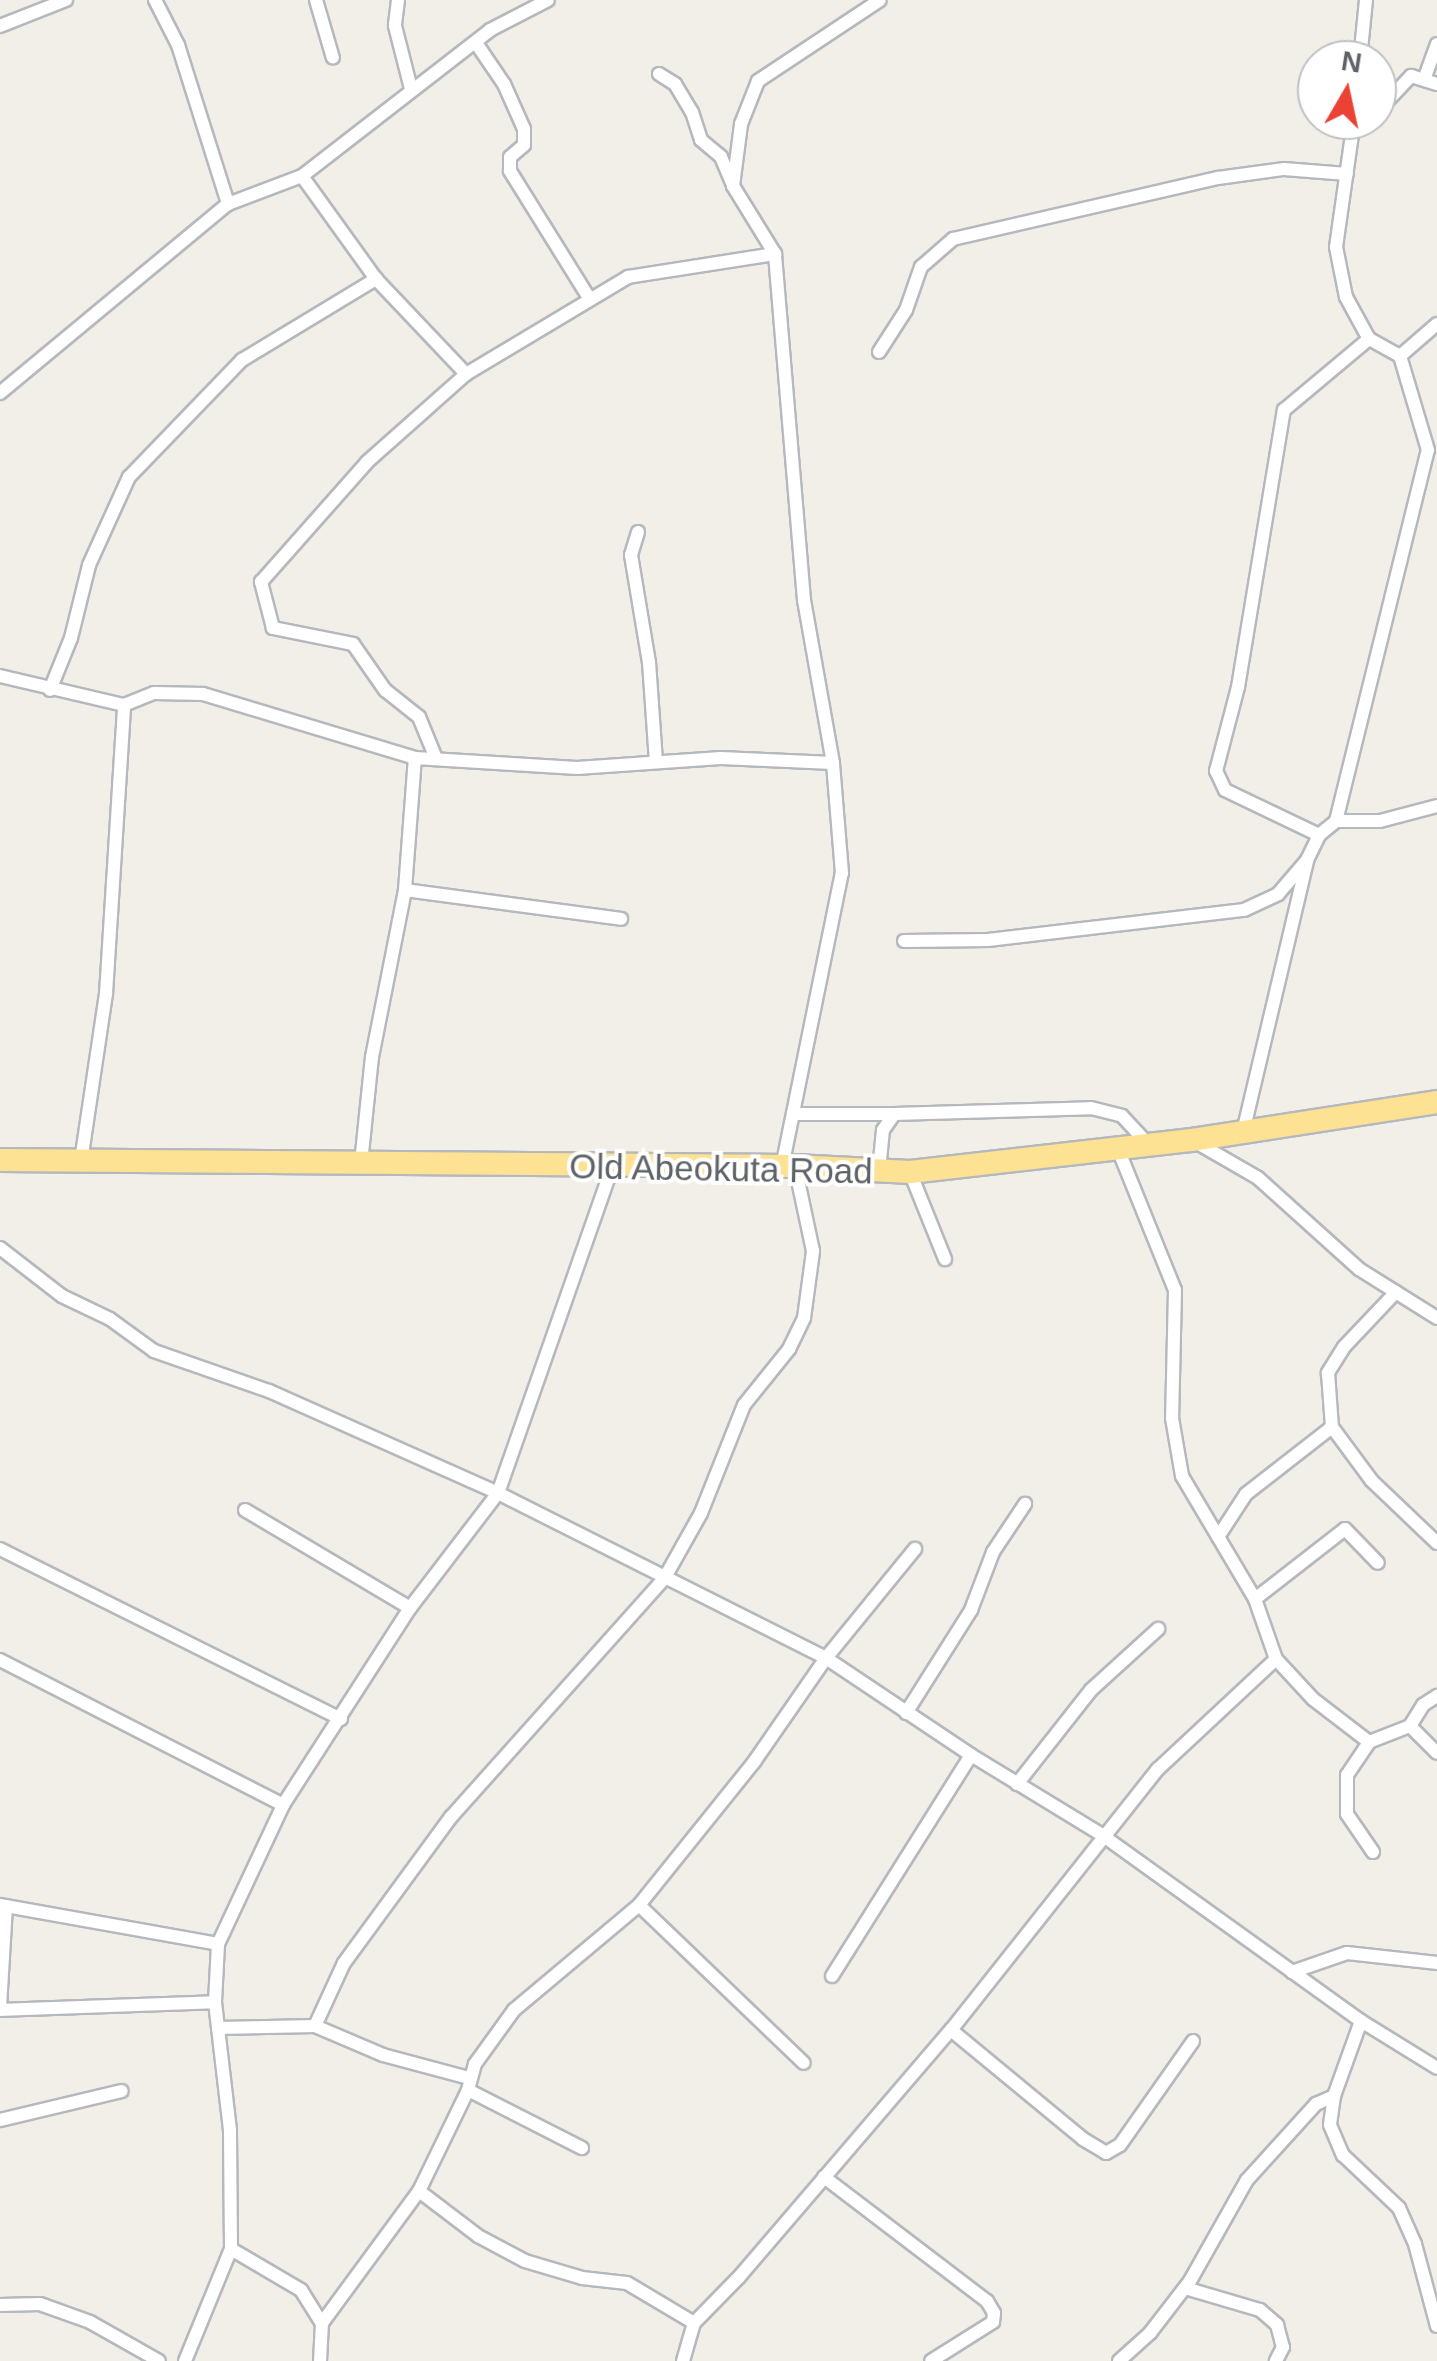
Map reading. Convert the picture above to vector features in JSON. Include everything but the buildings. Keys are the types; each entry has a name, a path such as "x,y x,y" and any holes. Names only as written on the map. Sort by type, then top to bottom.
{"highway":[{"name":"Old Abeokuta Road","path":"0,1160 788,1167 910,1172 1192,1140 1437,1102"}],"street":[{"path":"0,26 66,0"},
{"path":"156,0 178,46 228,204"},
{"path":"316,0 333,58"},
{"path":"398,0 395,26 411,89"},
{"path":"0,393 228,204 302,176 490,30 548,0"},
{"path":"733,186 741,124 758,81 879,0"},
{"path":"1362,40 1366,0"},
{"path":"476,43 504,84 524,129 524,145 510,158 510,171 588,298"},
{"path":"1397,91 1411,76 1431,80 1437,44"},
{"path":"315,2026 344,1963 451,1817 664,1579 701,1514 744,1405 789,1349 804,1318 813,1252 788,1167 793,1114 842,873 834,763 804,600 775,254 733,186 721,158 701,140 692,112 675,84 659,74"},
{"path":"1336,821 1428,450 1400,356 1369,339 1346,297 1336,246 1352,140"},
{"path":"879,352 906,310 921,267 952,239 1218,178 1284,168 1347,174"},
{"path":"302,176 376,279 466,374"},
{"path":"435,756 419,717 385,690 353,644 274,628 261,582 378,452 466,374 628,277 775,254"},
{"path":"50,690 71,638 90,564 129,477 242,360 376,279"},
{"path":"1400,356 1437,324"},
{"path":"1318,835 1226,790 1216,772 1238,687 1284,410 1369,339"},
{"path":"638,532 631,555 649,662 656,761"},
{"path":"0,676 124,705 154,693 202,694 415,758 435,756 577,768 721,758 834,763"},
{"path":"80,1161 106,994 124,705"},
{"path":"361,1163 372,1057 404,890 415,758"},
{"path":"1243,1132 1307,860 1318,835 1336,821 1380,821 1437,806"},
{"path":"904,942 988,940 1244,910 1278,894 1307,860"},
{"path":"404,890 621,919"},
{"path":"793,1114 1091,1108 1122,1116 1149,1145"},
{"path":"879,1170 883,1130 894,1114"},
{"path":"1192,1140 1258,1178 1302,1222 1437,1318"},
{"path":"1118,1149 1174,1290 1172,1418 1182,1476 1255,1599 1276,1659 1313,1699 1369,1742"},
{"path":"186,2361 231,2249 230,2130 215,2002 218,1944 283,1805 410,1608 498,1493 612,1167"},
{"path":"910,1172 945,1258"},
{"path":"0,1248 62,1296 110,1319 154,1351 269,1391 498,1493 826,1658 971,1755 1102,1835 1361,2021 1437,2068"},
{"path":"1396,1292 1344,1347 1328,1372 1332,1427 1372,1481 1437,1543"},
{"path":"1218,1537 1246,1494 1332,1427"},
{"path":"906,1713 971,1610 993,1552 1024,1504"},
{"path":"245,1510 410,1608"},
{"path":"1255,1599 1345,1530 1378,1563"},
{"path":"320,2361 322,2323 419,2192 468,2084 514,2010 639,1905 754,1762 826,1658 914,1549"},
{"path":"0,1550 341,1718"},
{"path":"1017,1784 1090,1690 1158,1629"},
{"path":"683,2361 694,2323 951,2030 1102,1835 1158,1769 1276,1659"},
{"path":"0,1660 283,1805"},
{"path":"1373,1852 1346,1814 1347,1775 1369,1742 1410,1726 1437,1696"},
{"path":"1410,1726 1437,1753"},
{"path":"832,1976 971,1755"},
{"path":"639,1905 804,2063"},
{"path":"215,2002 0,2008 3,1906 218,1944"},
{"path":"1292,1972 1324,1957 1347,1953 1437,1963"},
{"path":"1361,2021 1334,2096 1330,2125 1343,2154 1399,2208 1416,2244 1437,2326"},
{"path":"218,2028 315,2026 383,2055 468,2084 582,2148"},
{"path":"951,2030 1083,2140 1106,2152 1120,2144 1192,2041"},
{"path":"0,2120 122,2091"},
{"path":"1119,2361 1150,2332 1185,2288 1247,2180 1316,2104 1334,2096"},
{"path":"824,2177 987,2301 994,2313 993,2322 932,2361"},
{"path":"419,2192 478,2236 526,2261 582,2278 627,2284 694,2323"},
{"path":"231,2249 301,2290 322,2323"},
{"path":"1185,2288 1260,2310 1277,2324 1283,2348 1276,2361"},
{"path":"0,2306 40,2304 90,2322 159,2361"}]}
